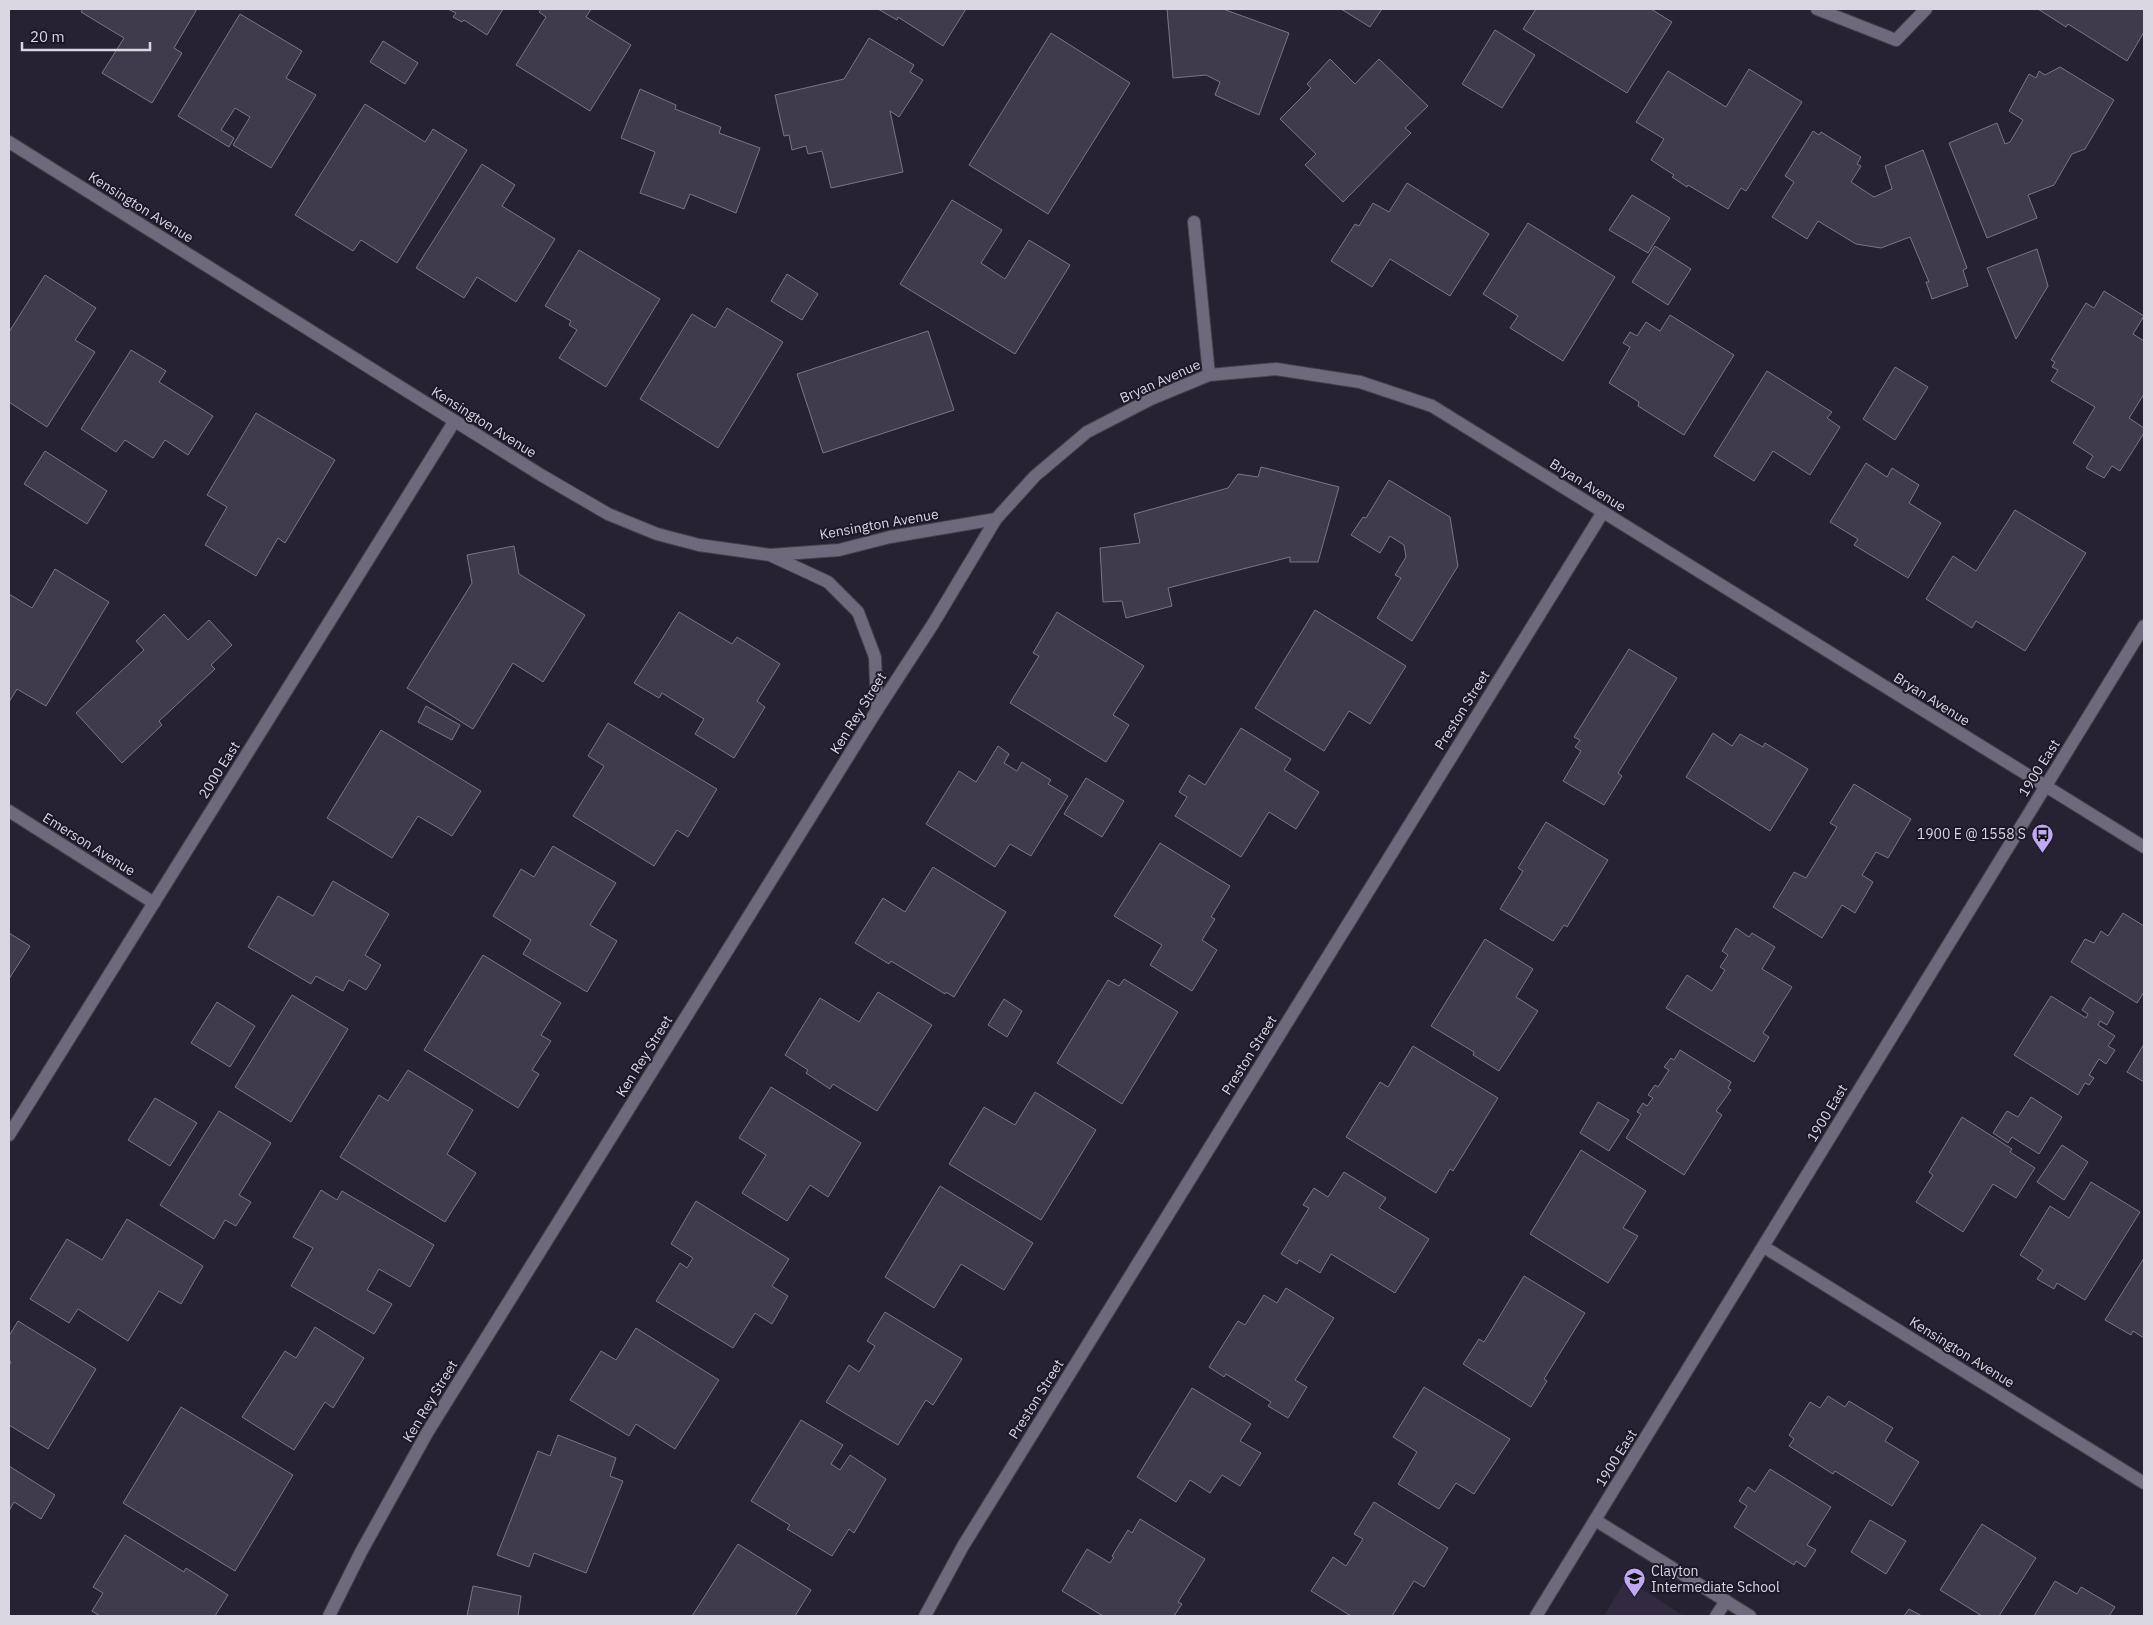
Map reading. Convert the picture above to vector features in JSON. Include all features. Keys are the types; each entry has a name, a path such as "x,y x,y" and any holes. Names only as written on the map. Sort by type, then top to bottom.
{"street":[{"path":"1817,9 1896,40 1926,9"},
{"name":"Kensington Avenue","path":"9,142 454,422 608,514 666,536 699,545 770,555 839,550 890,537 996,519"},
{"path":"1194,222 1209,375"},
{"name":"Bryan Avenue","path":"996,519 1035,476 1088,432 1151,399 1209,375 1276,369 1360,382 1432,406 2144,847"},
{"name":"2000 East","path":"9,1135 454,422"},
{"name":"Preston Street","path":"925,1616 968,1538 1603,512"},
{"name":"Ken Rey Street","path":"329,1616 361,1552 427,1433 877,710 934,624 996,519"},
{"path":"770,555 828,582 858,612 875,657 877,710"},
{"name":"1900 East","path":"1536,1616 1764,1248 2144,626"},
{"name":"Emerson Avenue","path":"9,811 154,903"},
{"name":"Kensington Avenue","path":"1764,1248 2144,1483"},
{"path":"1595,1520 1750,1616"},
{"path":"1716,1616 1726,1601"}],"shaded area":[{"name":"Clayton Intermediate School","path":"1626,1579 1684,1616 1604,1616"}],"building":[{"path":"83,9 197,9 174,48 182,53 152,103 102,73 124,38 81,12"},
{"path":"448,9 503,9 487,35 464,20 462,22 453,17 456,13"},
{"path":"541,9 591,9 586,17 631,45 590,111 516,65 546,17 539,12"},
{"path":"878,9 966,9 943,46 898,17 897,20"},
{"path":"1167,9 1223,9 1289,33 1259,115 1215,95 1220,82 1206,75 1173,78"},
{"path":"1341,9 1382,9 1370,27"},
{"path":"1536,9 1651,9 1672,22 1627,93 1523,29"},
{"path":"2038,9 2144,9 2144,32 2127,61 2068,24 2066,27"},
{"path":"240,14 302,51 286,78 316,95 271,168 233,145 250,117 235,108 221,130 234,138 229,147 178,116"},
{"path":"1495,30 1535,55 1502,108 1462,84"},
{"path":"1051,33 1130,83 1048,214 969,165"},
{"path":"869,38 914,65 910,72 923,80 899,117 890,111 903,172 831,188 822,151 808,154 806,146 792,150 789,135 784,136 775,95 844,79"},
{"path":"383,41 418,63 405,84 370,62"},
{"path":"1330,59 1355,84 1379,59 1428,106 1405,128 1411,133 1343,202 1305,165 1316,154 1280,119 1311,88 1307,84"},
{"path":"2060,67 2114,100 2085,149 2072,154 2054,185 2028,195 2037,218 1987,238 1949,143 1997,123 2005,144 2010,142 2023,120 2009,111 2029,74 2036,78 2039,71 2045,75"},
{"path":"1749,69 1802,102 1746,191 1741,188 1728,209 1688,185 1687,187 1672,177 1674,175 1651,160 1664,139 1636,122 1668,71 1726,107"},
{"path":"640,89 676,105 675,109 721,127 719,133 760,148 736,213 690,194 684,209 640,193 655,152 621,138"},
{"path":"365,104 425,142 433,129 467,150 397,263 361,240 353,251 295,215"},
{"path":"1813,131 1819,135 1821,132 1861,157 1857,164 1861,166 1851,182 1874,197 1892,189 1885,166 1923,150 1967,268 1963,270 1968,286 1932,299 1926,282 1929,282 1910,237 1881,248 1856,244 1818,221 1807,239 1772,217 1794,182 1785,176"},
{"path":"482,164 515,185 502,206 555,239 516,302 477,277 464,298 416,268"},
{"path":"1407,183 1489,234 1450,296 1390,259 1372,287 1331,261 1355,224 1359,226 1373,203 1389,212"},
{"path":"1632,195 1670,218 1648,253 1609,230"},
{"path":"952,200 1002,230 981,263 1005,279 1029,240 1070,265 1015,354 900,284"},
{"path":"1528,223 1615,277 1563,361 1510,328 1518,316 1483,294"},
{"path":"1655,246 1691,269 1668,305 1632,282"},
{"path":"2037,249 2048,286 2016,339 1987,268"},
{"path":"579,250 660,299 606,387 559,358 577,330 569,325 571,321 545,306"},
{"path":"787,274 818,294 802,320 771,301"},
{"path":"45,275 96,308 75,340 95,352 47,427 9,402 9,332"},
{"path":"2104,291 2144,316 2133,334 2144,341 2144,394 2129,418 2144,428 2144,433 2120,471 2112,466 2104,478 2086,468 2093,456 2073,443 2095,407 2051,381 2058,370 2052,367 2055,362 2051,360 2086,303 2094,308"},
{"path":"727,308 783,342 718,448 640,399 692,314 715,328"},
{"path":"1670,315 1734,355 1684,435 1638,406 1639,402 1609,383 1630,347 1623,343 1630,332 1637,336 1646,322 1660,331"},
{"path":"928,331 954,410 823,453 797,374"},
{"path":"131,350 166,371 159,382 213,416 188,455 165,440 153,458 125,440 116,452 81,429"},
{"path":"1895,367 1928,387 1895,440 1863,419"},
{"path":"1767,371 1832,412 1827,418 1840,427 1810,475 1773,451 1754,481 1714,456"},
{"path":"256,413 335,460 285,543 278,538 256,576 205,545 227,507 207,495"},
{"path":"45,451 107,491 87,524 24,484"},
{"path":"1866,463 1887,477 1892,468 1919,485 1909,503 1941,523 1908,578 1854,545 1858,539 1830,522"},
{"path":"1261,467 1339,487 1318,562 1290,562 1290,557 1168,588 1172,606 1126,618 1122,601 1103,602 1100,548 1140,543 1134,514 1228,488 1238,474 1258,477"},
{"path":"1389,480 1450,517 1458,566 1412,641 1377,618 1401,578 1395,575 1406,557 1404,545 1390,536 1380,553 1351,535 1363,517 1366,518"},
{"path":"2015,510 2086,553 2025,651 1976,621 1972,628 1926,599 1953,556 1976,571"},
{"path":"514,546 519,574 585,615 543,682 513,663 473,729 407,688 472,583 467,555"},
{"path":"55,569 109,602 46,706 17,689 9,702 9,594 32,608"},
{"path":"1315,610 1406,666 1370,724 1349,711 1324,751 1255,708"},
{"path":"679,612 732,644 737,637 780,664 757,701 765,707 734,758 695,734 704,719 662,693 659,698 634,683"},
{"path":"1057,612 1144,666 1113,715 1129,725 1106,762 1010,703 1039,656 1033,653"},
{"path":"164,614 188,640 209,620 232,645 211,665 215,669 159,721 162,725 122,763 76,713 144,650 136,641"},
{"path":"1629,649 1677,678 1618,773 1622,776 1604,805 1563,781 1581,751 1575,747 1580,740 1574,737"},
{"path":"426,706 460,725 452,740 418,722"},
{"path":"608,723 717,789 688,837 677,830 654,866 573,816 604,766 588,756"},
{"path":"1241,728 1291,759 1284,770 1319,792 1296,829 1269,812 1241,857 1175,816 1187,797 1179,792 1189,775 1205,785"},
{"path":"381,730 481,791 452,836 418,816 392,858 327,818"},
{"path":"1713,733 1732,746 1740,734 1763,747 1765,743 1808,769 1770,831 1686,777"},
{"path":"998,746 1009,754 1004,763 1017,771 1022,762 1051,780 1048,784 1068,796 1031,856 1010,844 995,867 926,824 959,771 976,782"},
{"path":"1086,778 1124,801 1102,837 1064,814"},
{"path":"1854,784 1911,819 1888,858 1876,852 1862,875 1873,882 1855,913 1842,905 1822,938 1773,907 1794,872 1806,878 1837,827 1830,823"},
{"path":"1546,822 1608,860 1567,927 1564,925 1553,941 1500,909 1523,871 1518,868"},
{"path":"1160,843 1230,886 1211,917 1215,919 1202,940 1217,950 1192,991 1150,965 1162,945 1114,916"},
{"path":"553,846 616,883 590,925 617,941 587,992 523,954 531,940 493,916 521,869 534,877"},
{"path":"933,867 1006,912 954,997 946,992 945,994 891,961 889,964 855,943 883,898 905,912"},
{"path":"333,881 389,914 365,955 381,965 366,990 349,980 343,991 316,976 311,984 248,947 278,896 313,916"},
{"path":"2123,913 2144,926 2144,992 2137,1003 2071,962 2085,939 2094,943 2101,931 2108,936"},
{"path":"1736,928 1749,937 1752,933 1775,947 1762,969 1792,987 1763,1033 1769,1037 1754,1062 1666,1008 1687,975 1712,991 1725,970 1720,967 1728,955 1722,951"},
{"path":"9,933 30,946 9,979"},
{"path":"1485,939 1533,969 1516,997 1538,1011 1499,1071 1473,1055 1474,1052 1431,1026"},
{"path":"483,955 561,1003 541,1035 551,1041 532,1070 539,1074 518,1108 424,1050"},
{"path":"1124,979 1178,1012 1122,1104 1057,1063 1108,980 1119,986"},
{"path":"878,992 932,1025 877,1111 833,1084 830,1089 806,1073 808,1070 785,1055 820,998 859,1022"},
{"path":"292,995 348,1029 291,1122 235,1087"},
{"path":"2051,996 2086,1018 2088,1014 2082,1010 2090,997 2114,1012 2107,1025 2100,1021 2098,1025 2115,1036 2108,1046 2115,1050 2106,1064 2099,1059 2089,1075 2094,1078 2089,1085 2085,1083 2078,1095 2014,1055"},
{"path":"1004,999 1022,1011 1007,1037 988,1025"},
{"path":"217,1002 255,1026 230,1067 191,1043"},
{"path":"2144,1044 2144,1082 2127,1072"},
{"path":"1413,1046 1498,1098 1453,1171 1450,1169 1436,1193 1346,1137 1380,1082 1388,1087"},
{"path":"1680,1050 1731,1082 1728,1088 1731,1090 1716,1111 1722,1115 1684,1175 1626,1138 1641,1114 1637,1112 1643,1103 1647,1106 1653,1098 1648,1095 1655,1085 1658,1087 1669,1070 1664,1067 1671,1058 1674,1060"},
{"path":"408,1070 473,1110 447,1154 476,1173 445,1222 340,1157 379,1095 388,1101"},
{"path":"771,1087 861,1143 828,1197 810,1185 787,1221 742,1193 766,1155 739,1138"},
{"path":"1035,1092 1096,1130 1041,1220 949,1164 984,1107 1015,1125"},
{"path":"2031,1097 2062,1117 2039,1154 2012,1137 2008,1143 1993,1133 2007,1111 2018,1117"},
{"path":"155,1098 197,1123 170,1166 128,1140"},
{"path":"1598,1102 1629,1120 1609,1151 1580,1133"},
{"path":"219,1111 271,1143 239,1195 251,1202 236,1226 225,1220 214,1239 160,1205"},
{"path":"1962,1117 2012,1149 2010,1152 2035,1168 2016,1198 1993,1184 1963,1232 1916,1202 1933,1175 1929,1172"},
{"path":"2062,1145 2088,1162 2064,1200 2037,1182"},
{"path":"1581,1150 1646,1191 1623,1228 1638,1236 1608,1283 1530,1234"},
{"path":"1344,1172 1386,1198 1379,1208 1429,1239 1395,1293 1331,1254 1320,1273 1299,1260 1297,1264 1281,1254 1309,1208 1303,1205 1314,1188 1328,1197"},
{"path":"2091,1182 2140,1212 2085,1300 2057,1283 2054,1289 2037,1279 2043,1270 2020,1255 2050,1206 2069,1218"},
{"path":"940,1186 1033,1243 1004,1290 961,1264 934,1308 885,1277"},
{"path":"321,1190 337,1200 342,1191 434,1245 410,1287 379,1269 367,1290 392,1304 374,1334 291,1286 313,1248 293,1237"},
{"path":"696,1201 789,1259 772,1286 788,1296 772,1324 755,1313 733,1348 656,1301 680,1263 687,1268 693,1258 671,1244"},
{"path":"127,1219 203,1266 181,1304 159,1291 128,1341 78,1309 69,1323 30,1299 67,1239 102,1260"},
{"path":"2144,1258 2144,1338 2133,1331 2131,1335 2105,1320"},
{"path":"1524,1276 1585,1313 1544,1379 1547,1381 1531,1407 1463,1364 1479,1339 1484,1342"},
{"path":"1286,1288 1334,1318 1295,1380 1307,1387 1288,1418 1268,1406 1271,1402 1226,1374 1224,1377 1209,1367 1238,1321 1245,1325 1264,1295 1277,1303"},
{"path":"885,1312 962,1359 933,1405 926,1400 898,1445 826,1402 849,1365 859,1372 875,1346 867,1341"},
{"path":"18,1321 96,1369 48,1449 9,1425 9,1366 11,1362 9,1360 9,1336"},
{"path":"315,1327 364,1358 333,1408 325,1402 294,1450 242,1417 285,1351 296,1358"},
{"path":"636,1328 719,1380 675,1449 636,1424 629,1436 570,1400 601,1351 616,1360"},
{"path":"1424,1387 1510,1439 1474,1494 1456,1483 1439,1509 1398,1484 1417,1452 1393,1437"},
{"path":"1192,1388 1251,1424 1240,1441 1261,1453 1240,1486 1222,1475 1210,1493 1190,1480 1176,1502 1137,1477"},
{"path":"1828,1396 1845,1407 1849,1401 1893,1428 1885,1441 1919,1462 1892,1506 1835,1471 1833,1474 1789,1446 1794,1439 1789,1435 1810,1402 1820,1408"},
{"path":"181,1407 293,1475 235,1571 123,1503"},
{"path":"801,1420 843,1445 831,1464 840,1470 850,1455 886,1479 854,1533 849,1529 832,1556 787,1529 790,1525 751,1501"},
{"path":"558,1435 616,1458 610,1476 623,1481 586,1573 534,1553 529,1567 497,1555 538,1451 550,1456"},
{"path":"9,1466 55,1495 41,1519 14,1502 9,1511"},
{"path":"1770,1469 1831,1507 1807,1545 1816,1550 1805,1567 1796,1561 1794,1565 1734,1527 1747,1506 1739,1501 1748,1487 1755,1492"},
{"path":"1374,1502 1448,1548 1424,1587 1414,1581 1392,1616 1351,1616 1311,1591 1333,1557 1346,1566 1363,1539 1354,1534"},
{"path":"1140,1519 1205,1559 1178,1602 1182,1604 1174,1616 1103,1616 1062,1591 1087,1549 1110,1563 1114,1557 1112,1556 1128,1530 1132,1533"},
{"path":"1870,1520 1906,1541 1886,1574 1851,1552"},
{"path":"1982,1524 2036,1558 1999,1616 1982,1616 1940,1590"},
{"path":"125,1535 184,1572 186,1568 228,1595 215,1616 100,1616 92,1611 103,1593 93,1587"},
{"path":"738,1544 811,1590 795,1616 692,1616"},
{"path":"2055,1581 2077,1594 2081,1587 2115,1607 2109,1616 2034,1616"},
{"path":"473,1586 521,1596 518,1616 467,1616"},
{"path":"1909,1609 1922,1616 1904,1616"}],"place":[{"name":"1900 E @ 1558 S","path":"2042,853"},
{"name":"Clayton Intermediate School","path":"1635,1598"}]}
